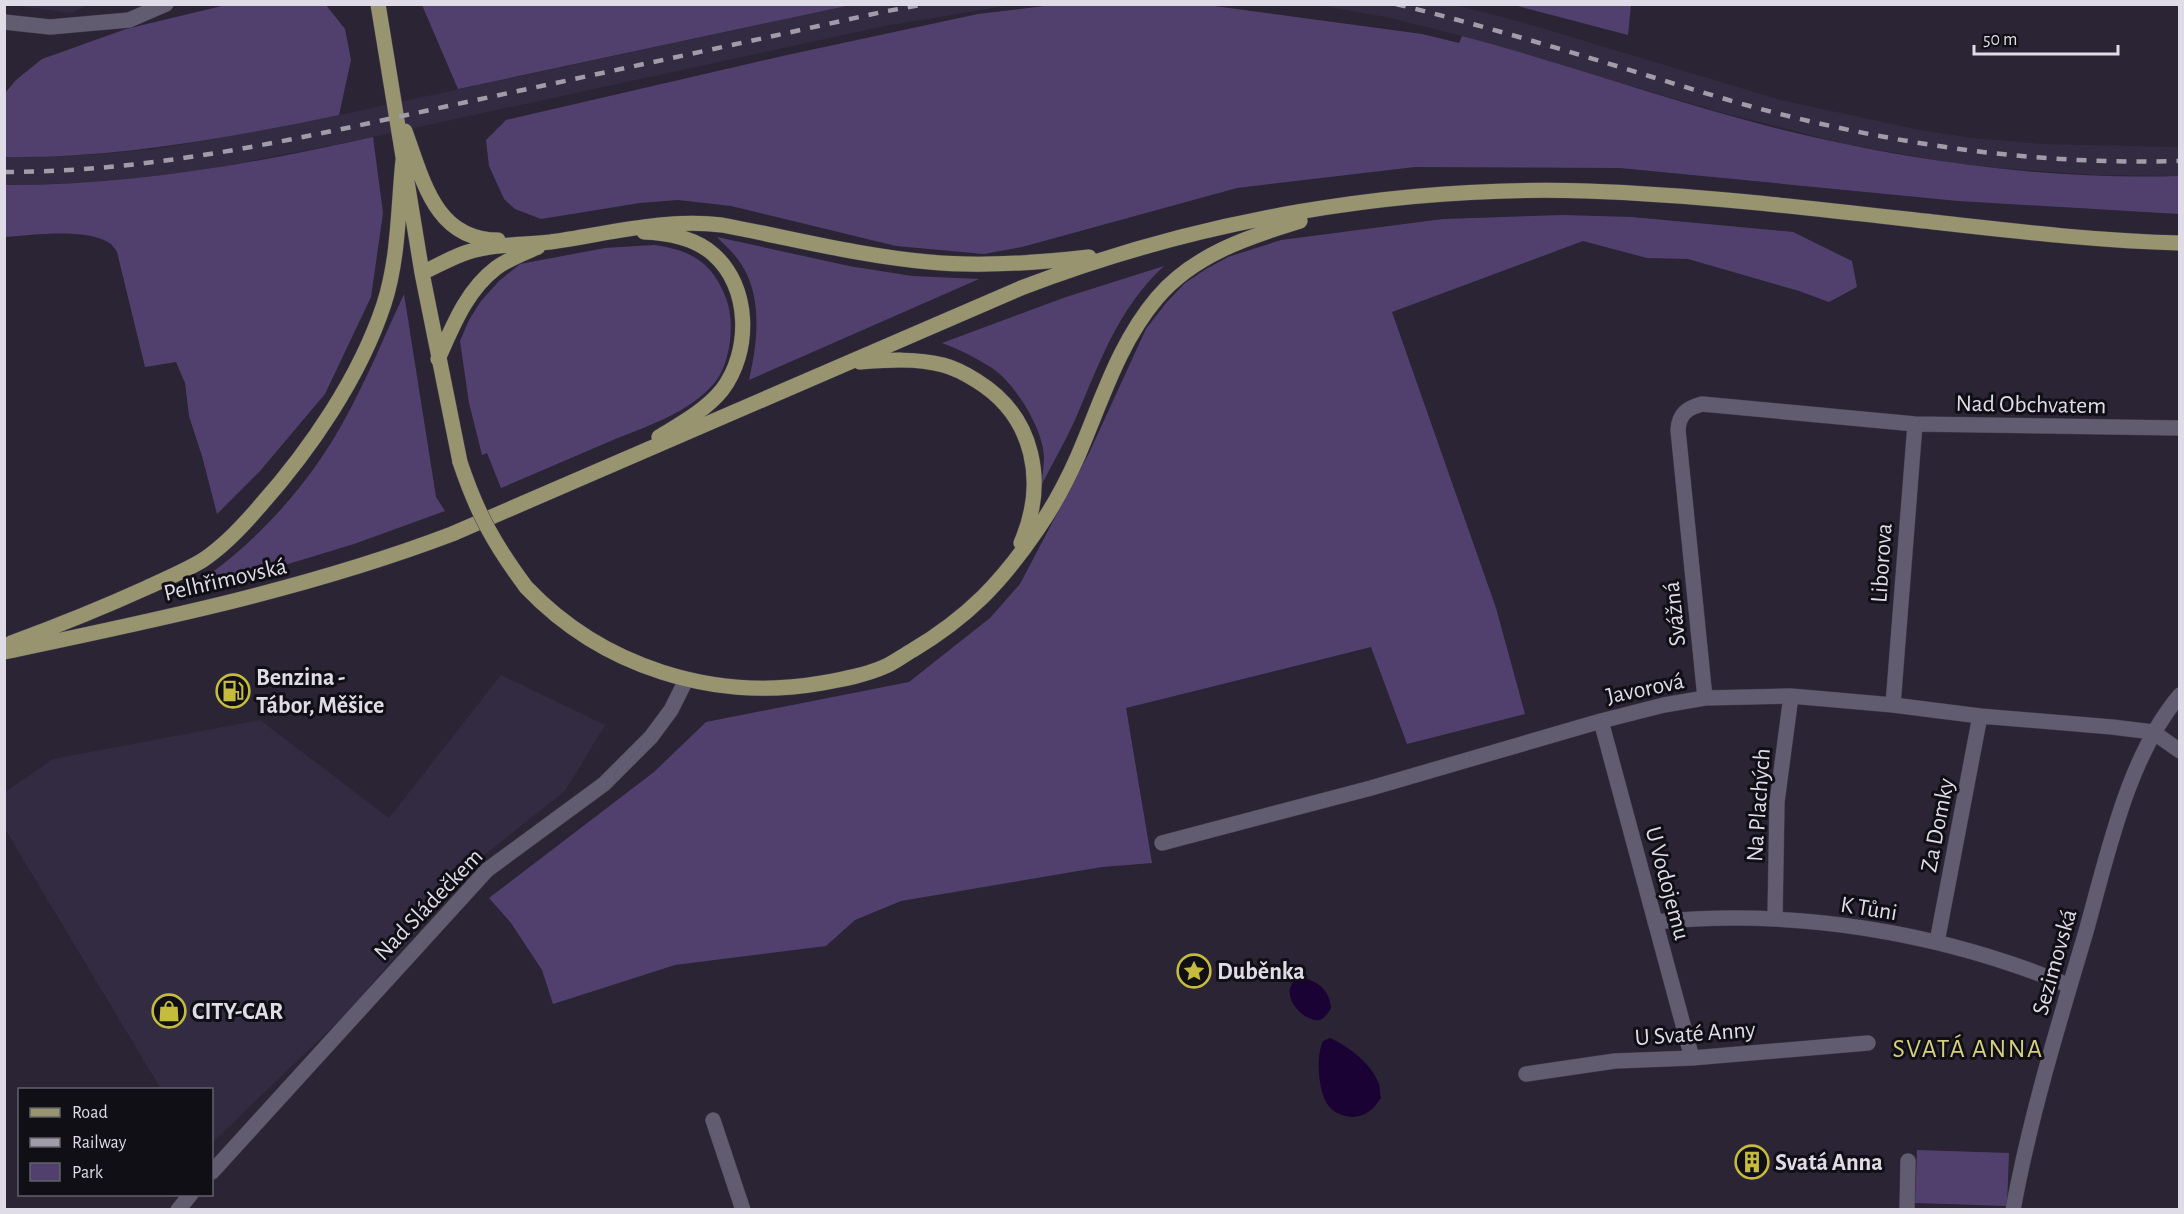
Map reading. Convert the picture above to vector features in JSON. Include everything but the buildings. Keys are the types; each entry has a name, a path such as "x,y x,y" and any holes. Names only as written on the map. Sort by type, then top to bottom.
{"main road":[{"path":"378,4 438,359 460,462 485,525 526,587 565,621 609,650 645,666 686,680 734,688 769,690 849,678 887,666 943,632 989,593 1056,501 1077,459 1121,353 1132,332 1158,296 1195,264 1214,253 1276,228 1369,202"},
{"path":"394,100 429,194 442,215 458,230 486,240 548,242"},
{"path":"4,645 89,614 191,567 231,538 278,486 304,453 339,398 369,342 380,313 393,265 403,160"},
{"path":"610,467 1021,288 1090,263 1236,225 1369,202 1509,191 1585,191 1819,209 2070,237 2180,243"},
{"path":"422,273 470,251 548,242 672,222 722,225 891,258 932,262 1045,262 1132,251"},
{"path":"610,467 679,425 713,399 730,375 739,352 742,330 741,302 735,285 730,274 714,255 703,247 680,238 659,233 620,231"},
{"path":"438,359 462,308 482,281 496,268 548,242"},
{"path":"849,362 915,360 945,366 987,387 1014,414 1029,445 1034,494 1027,530 1013,563"},
{"name":"Pelhřimovská","path":"4,652 301,585 379,561 452,534 610,467"}],"street":[{"path":"4,22 50,27 129,20 166,4"},
{"name":"Svážná","path":"1706,698 1678,430 1680,419 1688,408 1702,404 1882,422"},
{"name":"Nad Obchvatem","path":"1882,422 2180,428"},
{"name":"Liborova","path":"1893,705 1915,424"},
{"name":"Nad Sládečkem","path":"213,1171 487,870 604,784 651,737 671,710 686,680"},
{"name":"Sezimovská","path":"2013,1209 2025,1147 2129,787 2153,732 2180,695"},
{"name":"Javorová","path":"1162,843 1371,788 1601,721 1664,705 1706,698 1791,696 2153,732"},
{"name":"Na Plachých","path":"1775,918 1777,802 1791,696"},
{"name":"Za Domky","path":"1937,942 1980,716"},
{"name":"U Vodojemu","path":"1601,721 1692,1058"},
{"path":"2153,732 2180,751"},
{"name":"K Tůni","path":"1655,922 1689,918 1775,918 1871,930 1937,942 2041,974 2070,986"},
{"name":"U Svaté Anny","path":"1526,1074 1615,1061 1692,1058 1868,1043"},
{"path":"712,1120 743,1209"},
{"path":"1907,1209 1908,1161"},
{"path":"178,1209 189,1196"}],"shaded area":[{"path":"5,4 88,4 88,5 71,13"},
{"path":"851,5 1012,5 885,26 340,144 203,170 149,178 88,183 5,185 5,157 86,155 146,150 198,142 339,115"},
{"path":"1317,5 1456,5 1518,21 1781,100 1915,129 1972,138 2042,144 2179,147 2179,176 2095,175 1969,166 1845,144 1716,111 1462,36 1386,17"},
{"path":"501,675 605,725 565,791 478,860 345,1015 213,1142 213,1088 160,1088 5,829 5,792 53,759 260,720 389,818"},
{"path":"1299,977 1316,983 1328,996 1331,1008 1322,1019 1316,1020 1302,1014 1291,1000 1292,984"},
{"path":"1330,1038 1359,1056 1379,1084 1381,1098 1372,1109 1362,1115 1344,1116 1328,1106 1325,1100 1319,1062 1323,1041"}],"green space":[{"path":"230,4 326,5 345,29 351,60 339,115 173,145 89,154 5,157 5,93 16,80 42,59 126,29"},
{"path":"1061,4 1207,5 1422,34 1459,43 1462,36 1775,128 1875,150 1925,159 2026,171 2077,175 2179,176 2179,214 1958,201 1620,168 1415,167 1237,188 1022,247 984,254 896,246 731,206 678,200 640,203 541,219 515,209 504,199 489,166 486,140 506,120 787,55 978,14"},
{"path":"422,5 851,5 458,89"},
{"path":"1514,5 1631,5 1628,35"},
{"path":"373,137 383,213 371,297 325,394 260,471 217,514 189,416 185,383 176,362 145,367 117,252 108,242 86,235 43,234 5,237 5,185 98,182 190,172"},
{"path":"1562,215 1632,217 1793,232 1852,261 1857,287 1829,302 1688,259 1647,258 1583,241 1392,312 1496,608 1525,714 1407,744 1371,647 1126,708 1152,863 1102,867 901,901 855,920 826,946 675,965 553,1004 542,970 511,923 489,898 654,772 706,722 909,682 990,618 1020,584 1089,453 1146,329 1185,283 1228,257 1281,240 1443,219"},
{"path":"717,237 849,266 912,276 979,279 749,380 755,349 755,301 745,270 734,254"},
{"path":"654,245 679,250 699,260 714,275 726,298 729,307 730,341 725,363 716,381 680,411 501,488 487,453 482,455 469,403 460,341 469,320 481,301 499,281 520,264 605,248"},
{"path":"1164,266 1134,300 1111,338 1071,428 1041,486 1043,447 1034,421 1019,396 1010,384 992,368 942,343 1066,297"},
{"path":"404,294 436,497 445,511 354,544 288,564 186,590 232,557 253,538 293,496 327,450 350,410"},
{"path":"1917,1150 2009,1153 2007,1206 1915,1203"}],"railway":[{"path":"4,172 61,170 173,160 283,141 926,4"},
{"path":"1396,4 1523,38 1747,105 1829,126 1928,144 2028,157 2180,161"}],"place":[{"name":"Benzina - Tábor, Měšice","path":"233,691"},
{"name":"Duběnka","path":"1194,971"},
{"name":"CITY-CAR","path":"169,1011"},
{"name":"Svatá Anna","path":"1752,1162"}],"district":[{"name":"SVATÁ ANNA","path":"1968,1048"}]}
